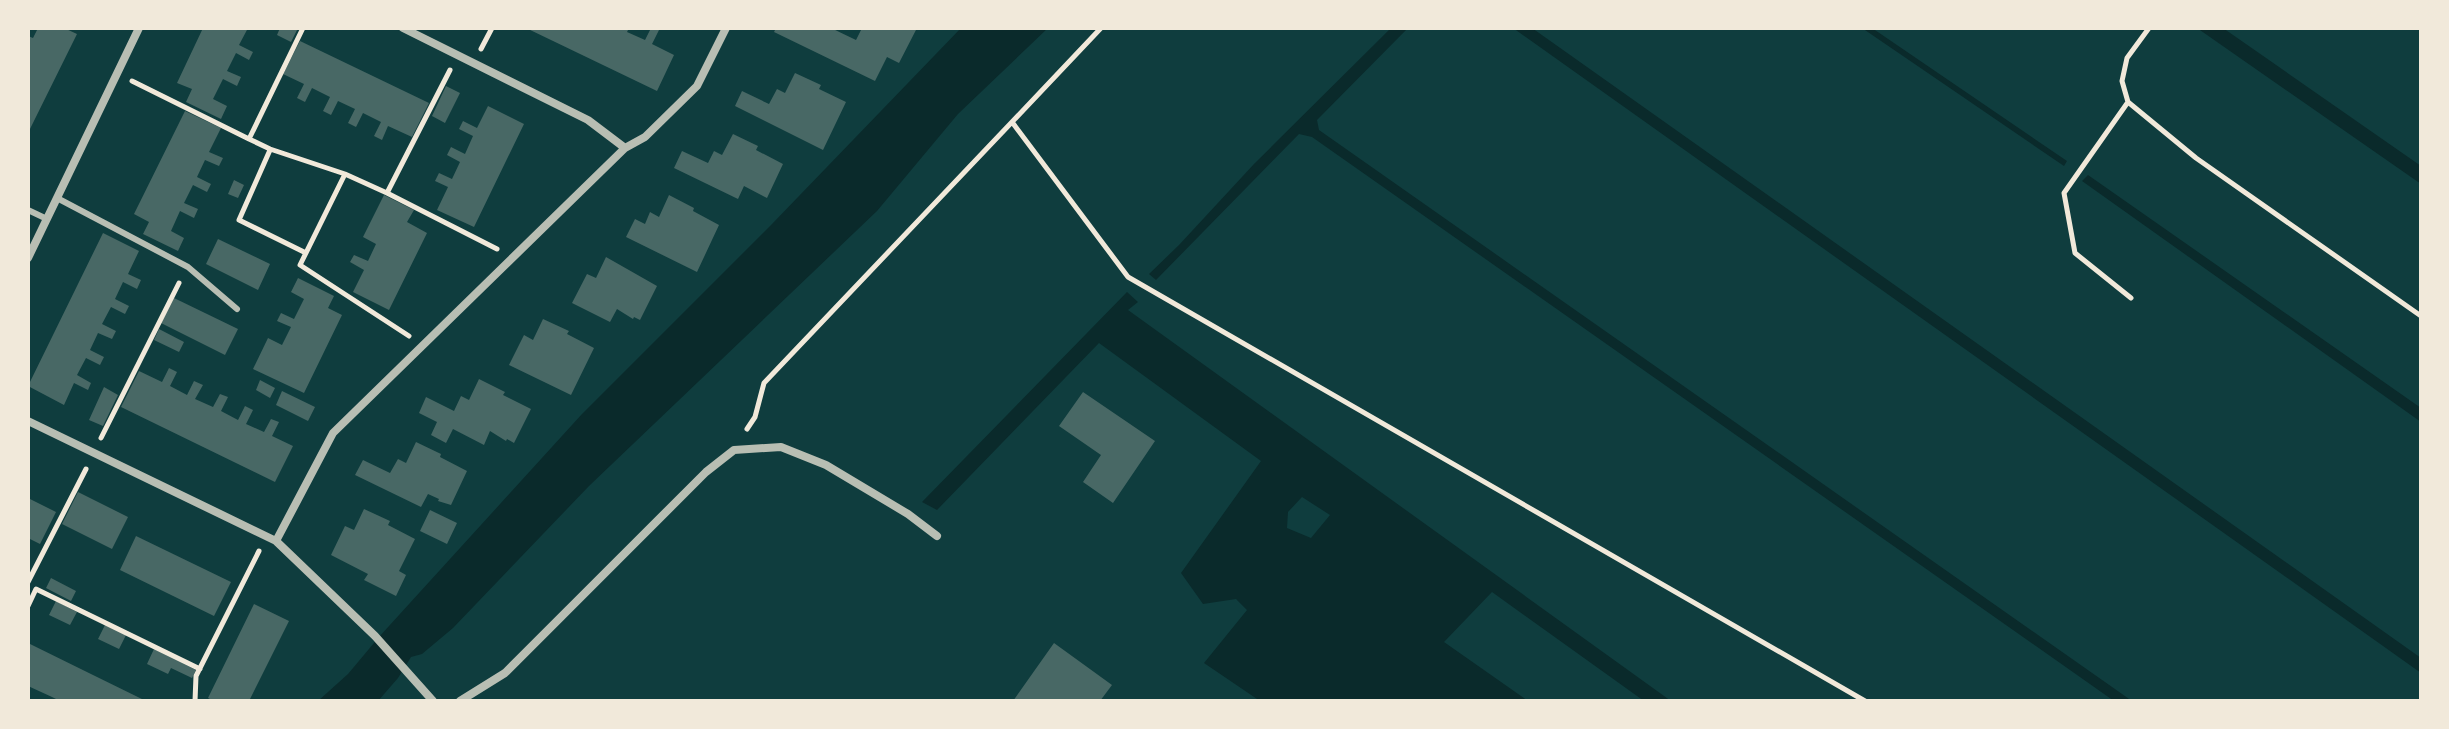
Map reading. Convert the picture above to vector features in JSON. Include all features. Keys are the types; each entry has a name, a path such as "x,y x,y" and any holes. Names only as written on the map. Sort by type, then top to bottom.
{"street":[{"path":"28,258 139,28"},
{"path":"403,28 588,120 625,148"},
{"path":"271,539 333,433 625,148 645,137 697,86 726,28"},
{"path":"28,421 271,539 375,636 433,701"},
{"path":"460,701 505,673 706,472 734,450 781,447 826,465 908,514 937,536"}],"lane":[{"path":"57,198 188,267 237,309"},
{"path":"28,210 47,219"}],"path":[{"path":"249,139 303,28"},
{"path":"734,450 755,417 764,383 1101,28"},
{"path":"2149,28 2127,58 2122,81 2128,102 2196,158 2421,316"},
{"path":"387,193 457,56"},
{"path":"117,73 270,149 345,174 387,193 514,258"},
{"path":"2128,102 2064,193 2075,253 2131,298"},
{"path":"1012,122 1128,277 1865,701"},
{"path":"270,149 239,220 306,253"},
{"path":"345,174 300,265 423,346"},
{"path":"188,267 28,583 200,669"},
{"path":"195,701 196,676 271,539"},
{"path":"28,606 36,589"}],"water":[{"path":"961,28 1048,28 958,114 877,211 589,486 453,628 422,654 411,657 378,701 318,701 348,674 582,414 772,224"},
{"path":"1391,28 1408,28 1317,120 1319,130 2132,701 2114,701 1312,137 1299,134 1156,280 1149,274"},
{"path":"1513,28 1532,28 2421,658 2421,673"},
{"path":"1862,28 1872,28 2067,161 2064,166"},
{"path":"2197,28 2223,28 2421,166 2421,184"},
{"path":"2088,175 2421,408 2421,422 2082,181"},
{"path":"1127,292 1138,302 1128,310 1671,701 1644,701 1492,592 1444,642 1528,701 1260,701 1204,663 1247,610 1236,599 1203,604 1181,573 1261,461 1099,343 937,510 922,502","holes":["1302,497 1330,515 1311,538 1287,528 1288,512"]}],"building":[{"path":"38,28 64,28 77,34 28,133 28,36 33,38"},
{"path":"203,28 248,28 239,45 253,52 249,60 236,53 227,71 241,77 237,86 223,79 213,99 227,106 221,119 186,102 192,89 177,83"},
{"path":"280,28 298,28 291,42 277,35"},
{"path":"526,28 629,28 627,32 645,40 654,28 659,30 652,44 674,55 657,91"},
{"path":"776,28 831,28 856,40 862,28 917,28 899,63 887,57 875,81 774,32"},
{"path":"300,41 429,103 412,137 388,126 382,140 374,136 381,122 363,113 356,127 348,123 355,109 338,101 331,115 323,111 330,97 312,88 305,102 297,98 304,84 283,74"},
{"path":"795,73 821,85 819,89 846,102 823,150 735,106 742,91 769,104 777,89 785,93"},
{"path":"446,86 460,93 445,123 432,116"},
{"path":"488,106 524,124 474,227 437,210 448,187 435,181 439,173 452,179 460,162 447,155 451,147 465,154 473,136 459,129 463,121 477,128"},
{"path":"185,111 221,128 209,152 223,158 219,166 205,160 197,177 211,184 207,192 193,185 184,203 198,209 194,218 180,211 171,231 184,238 178,251 143,234 149,222 134,214"},
{"path":"733,134 758,146 756,150 783,164 767,198 744,186 738,199 674,168 682,151 708,163 714,151 722,155"},
{"path":"234,180 244,185 238,198 228,194"},
{"path":"384,195 414,210 407,222 427,233 389,310 353,292 364,270 350,262 354,255 368,261 376,244 363,237"},
{"path":"669,195 719,225 697,272 626,237 635,219 645,224 650,212 659,217"},
{"path":"103,233 139,251 128,274 141,280 137,289 123,282 115,299 129,306 125,314 111,307 102,324 116,331 112,339 98,333 90,350 104,357 100,365 86,358 77,375 91,383 88,390 74,383 64,405 28,386"},
{"path":"218,239 270,264 258,290 206,264"},
{"path":"606,257 657,286 640,320 617,309 610,322 572,303 587,274 596,278"},
{"path":"298,278 334,296 328,308 342,315 304,393 253,369 268,338 282,345 291,327 277,321 281,313 294,319 304,299 291,292"},
{"path":"174,298 238,329 225,355 161,323"},
{"path":"543,319 569,331 567,334 594,348 571,395 509,365 524,335 533,340"},
{"path":"159,329 184,342 179,352 154,340"},
{"path":"169,368 177,372 170,386 187,395 194,381 203,385 195,399 213,407 220,394 228,397 221,411 238,420 245,406 253,410 246,424 264,432 271,419 279,422 272,436 293,446 275,482 121,407 139,371 162,382"},
{"path":"479,379 531,409 514,443 490,431 484,445 453,429 446,443 431,435 437,422 419,413 426,397 454,411 461,396 469,400"},
{"path":"260,380 275,388 270,398 256,390"},
{"path":"104,387 118,395 103,426 89,420"},
{"path":"282,391 315,407 308,421 276,405"},
{"path":"1083,392 1155,441 1113,503 1083,482 1101,455 1059,426"},
{"path":"416,442 467,471 451,505 428,494 421,507 355,475 363,460 390,473 398,459 406,463"},
{"path":"78,492 128,517 112,549 62,524"},
{"path":"28,498 56,512 40,544 28,538"},
{"path":"364,509 390,521 388,525 415,539 399,571 406,575 396,596 364,580 368,574 331,555 345,526 354,530"},
{"path":"430,510 457,523 447,544 420,531"},
{"path":"136,536 231,582 214,616 120,570"},
{"path":"51,578 76,591 71,601 46,588"},
{"path":"56,601 77,612 70,625 49,615"},
{"path":"254,604 289,621 249,701 214,701 208,698"},
{"path":"105,625 126,635 119,649 98,639"},
{"path":"28,643 146,701 60,701 28,686"},
{"path":"1054,643 1112,685 1100,701 1013,701"},
{"path":"154,649 196,670 192,678 171,668 168,674 147,664"}]}
